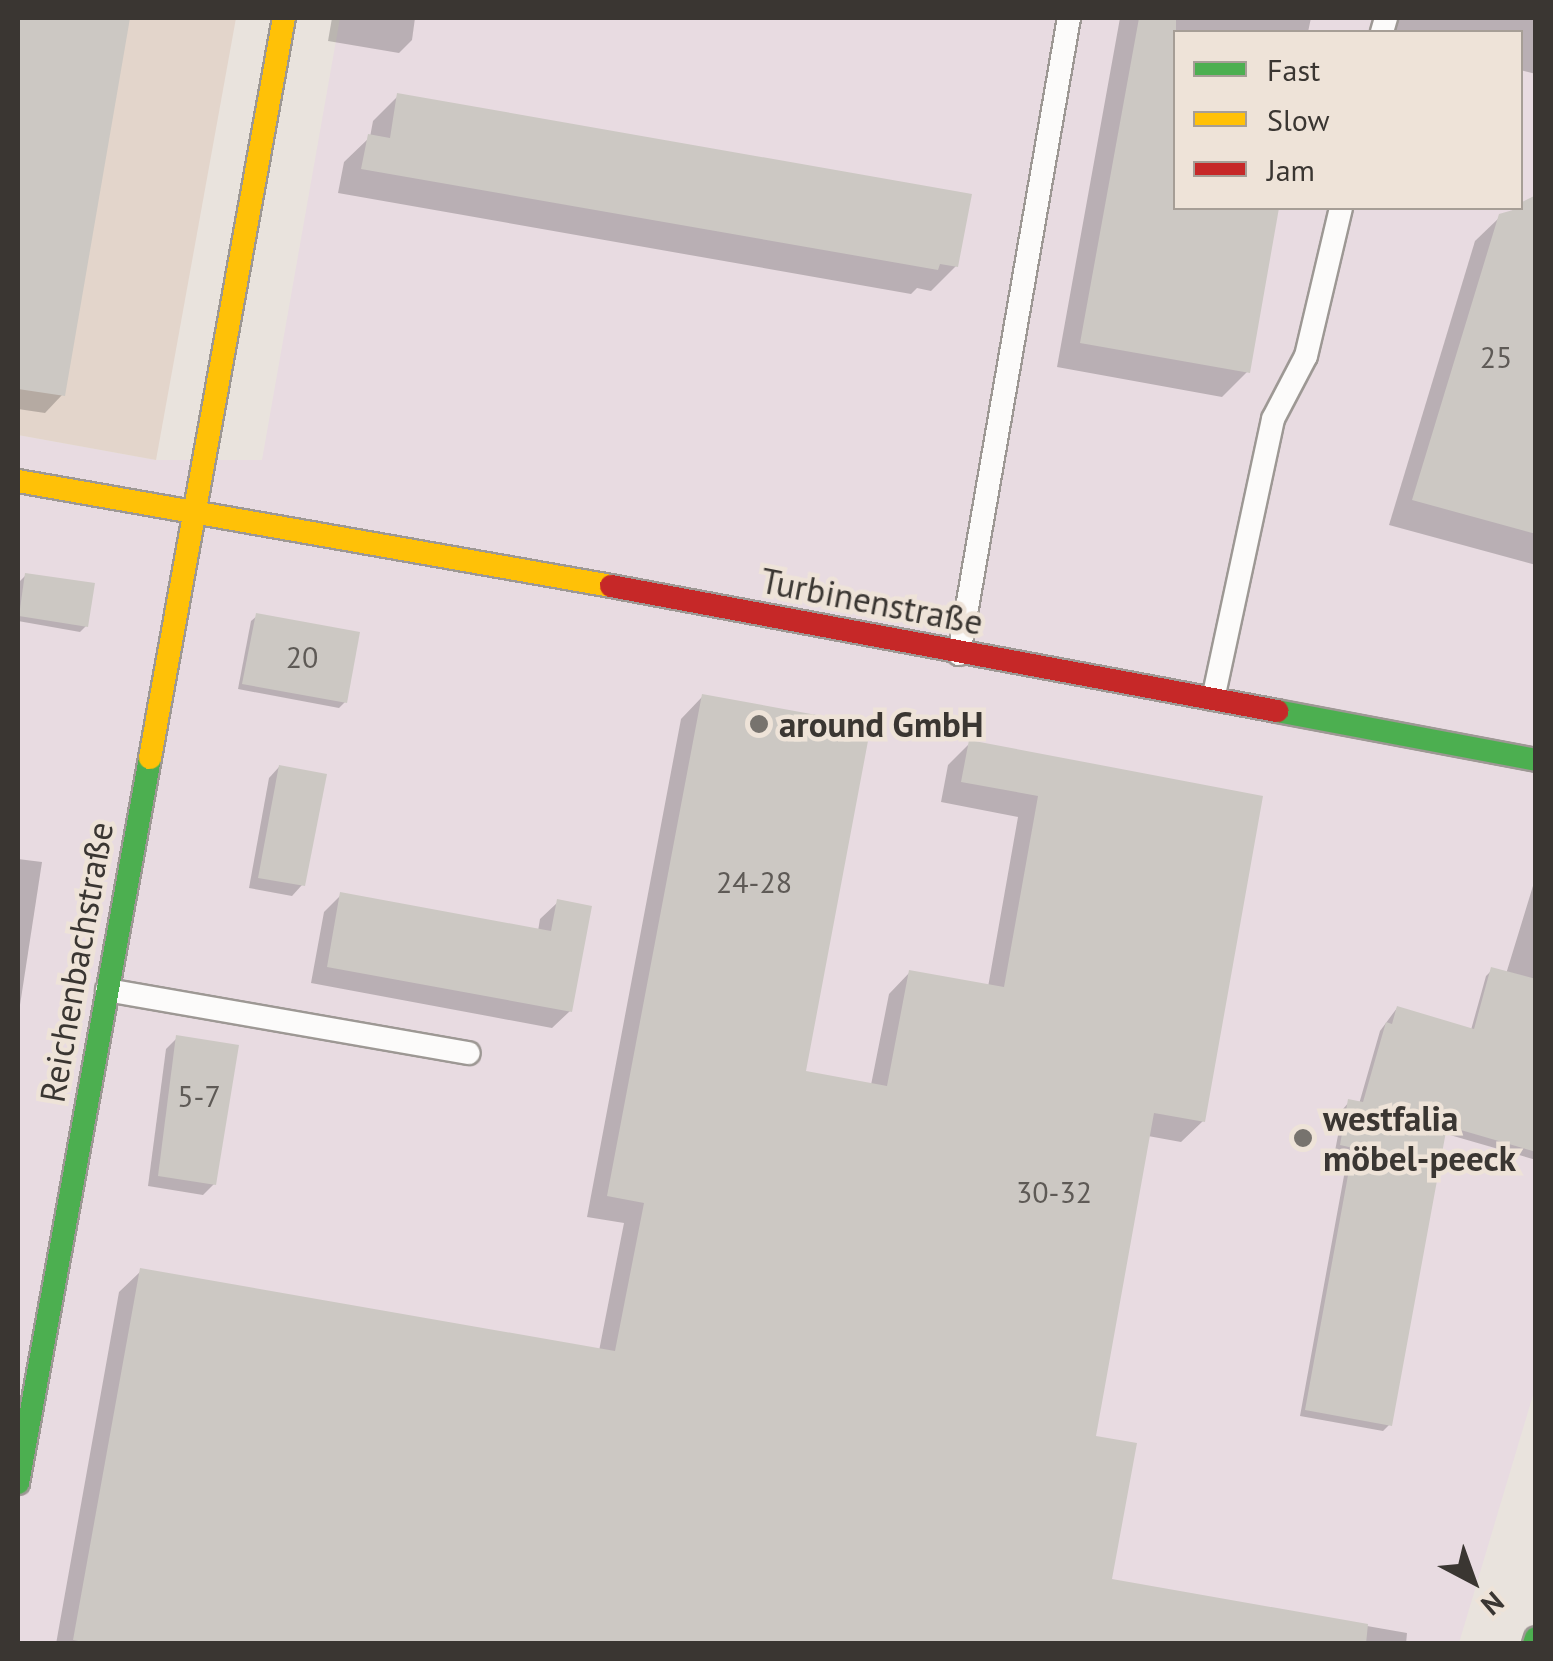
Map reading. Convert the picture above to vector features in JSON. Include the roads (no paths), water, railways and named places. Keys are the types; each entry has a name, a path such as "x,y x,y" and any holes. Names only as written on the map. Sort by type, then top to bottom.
{"street":[{"path":"194,512 284,18"},
{"name":"Turbinenstraße","path":"18,481 1536,760"},
{"name":"Reichenbachstraße","path":"18,1484 194,512"}],"lane":[{"path":"960,654 1069,18"},
{"path":"1213,699 1273,419 1306,356 1341,210"},
{"path":"107,990 468,1053"}],"place":[{"name":"around GmbH","path":"759,724"},
{"name":"westfalia möbel-peeck","path":"1303,1138"}]}
